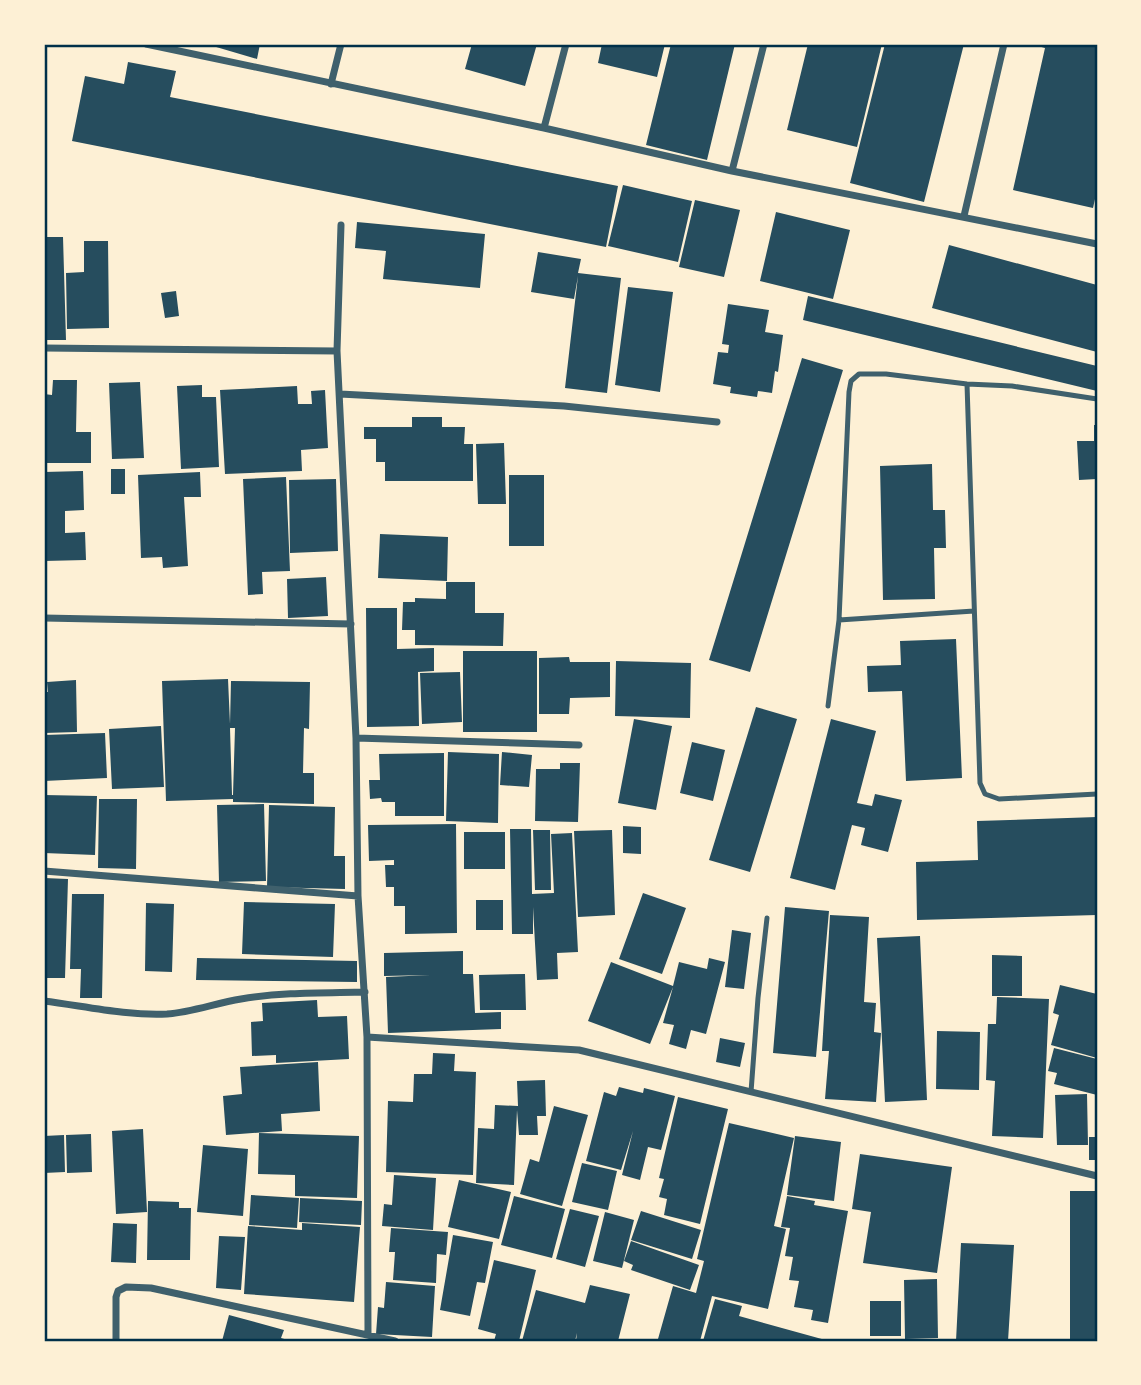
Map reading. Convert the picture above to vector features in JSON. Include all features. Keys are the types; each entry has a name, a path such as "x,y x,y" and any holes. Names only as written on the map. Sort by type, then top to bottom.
{"street":[{"path":"146,44 544,128 732,171 1097,244"},
{"path":"331,84 341,44"},
{"path":"544,128 566,44"},
{"path":"732,171 764,44"},
{"path":"964,216 1004,44"},
{"path":"341,225 337,351 356,738 358,896 368,1037 368,1334"},
{"path":"44,348 337,351"},
{"path":"340,394 564,406 717,422"},
{"path":"44,618 351,624"},
{"path":"356,738 579,745"},
{"path":"44,871 358,896"},
{"path":"44,1001 166,1014 284,994 365,992"},
{"path":"368,1037 579,1050 1097,1176"},
{"path":"116,1341 116,1297 118,1291 126,1287 151,1288 396,1341"}],"lane":[{"path":"828,706 839,620 851,381 859,374 877,373 967,384 1012,386 1097,399"},
{"path":"967,384 980,783 985,794 999,799 1097,794"},
{"path":"839,620 974,611"},
{"path":"751,1092 767,918"}],"building":[{"path":"206,44 260,44 257,59"},
{"path":"472,44 537,44 525,86 465,69"},
{"path":"602,44 665,44 657,77 598,63"},
{"path":"671,44 735,44 707,160 646,145"},
{"path":"808,44 882,44 857,147 787,130"},
{"path":"885,44 964,44 924,202 850,183"},
{"path":"1031,44 1097,44 1097,190 1093,208 1013,190 1045,48"},
{"path":"128,62 176,71 170,97 618,186 606,247 72,141 85,76 124,84"},
{"path":"623,185 692,201 678,262 608,246"},
{"path":"695,200 740,210 724,277 679,267"},
{"path":"776,212 850,230 833,299 760,281"},
{"path":"357,222 485,234 480,288 383,279 386,251 355,248"},
{"path":"44,237 63,237 66,340 44,340"},
{"path":"84,241 108,241 109,328 67,329 66,273 84,272"},
{"path":"949,245 1097,285 1097,352 932,308"},
{"path":"538,252 581,259 578,273 621,278 607,393 565,388 578,276 574,299 531,292"},
{"path":"628,287 673,292 660,392 615,385"},
{"path":"176,291 179,316 165,318 161,293"},
{"path":"808,296 1097,366 1097,391 803,320"},
{"path":"728,304 769,310 765,332 783,335 772,393 758,391 757,397 730,393 731,387 713,384 718,352 728,353 729,345 722,344"},
{"path":"802,358 843,370 750,672 709,660"},
{"path":"53,380 77,380 76,432 91,432 91,463 44,463 44,394 52,395"},
{"path":"140,382 144,458 112,459 109,383"},
{"path":"202,385 202,397 216,397 219,467 181,469 177,386"},
{"path":"297,386 298,404 312,404 311,391 325,390 328,448 301,450 302,471 225,474 220,390"},
{"path":"412,417 442,417 442,427 465,427 464,444 473,444 473,481 385,481 385,462 376,462 376,439 364,439 364,427 412,427"},
{"path":"1094,425 1097,425 1097,479 1079,480 1077,441 1094,441"},
{"path":"504,443 506,504 478,504 476,444"},
{"path":"932,464 933,510 945,510 946,548 934,548 935,599 883,600 880,466"},
{"path":"111,469 125,469 125,494 111,494"},
{"path":"83,471 84,510 65,511 65,533 85,532 86,560 44,561 44,472"},
{"path":"200,472 201,497 184,497 188,566 163,568 162,557 141,558 138,475"},
{"path":"509,475 544,475 544,546 509,546"},
{"path":"286,477 290,571 262,572 263,594 248,595 243,479"},
{"path":"336,479 338,551 290,553 289,480"},
{"path":"380,534 448,537 447,581 378,578"},
{"path":"326,577 328,616 288,618 287,579"},
{"path":"446,582 475,582 475,613 504,613 503,646 415,645 415,630 402,630 403,602 415,602 415,598 446,599"},
{"path":"366,608 397,608 397,649 434,648 434,671 418,672 419,726 367,727"},
{"path":"956,639 962,778 906,781 902,691 868,692 867,666 901,665 900,641"},
{"path":"463,651 537,651 537,732 463,732"},
{"path":"569,657 570,662 610,662 610,697 570,698 569,714 539,714 539,658"},
{"path":"616,661 691,663 690,718 615,716"},
{"path":"460,672 462,722 422,724 420,673"},
{"path":"228,679 230,724 231,681 310,682 309,729 304,728 303,773 314,773 314,804 233,802 233,799 166,801 162,681","holes":["230,728 235,728 233,795 232,795"]},
{"path":"76,680 77,732 44,733 44,692 48,692 47,682"},
{"path":"756,707 797,719 750,872 709,860"},
{"path":"634,719 672,726 656,810 618,803"},
{"path":"831,719 876,731 857,803 872,806 875,794 902,800 888,852 861,845 865,828 852,825 835,890 790,878"},
{"path":"161,726 164,787 112,789 109,729"},
{"path":"105,733 107,778 44,781 44,735"},
{"path":"692,742 725,750 713,801 680,793"},
{"path":"448,752 499,754 498,823 446,821"},
{"path":"502,752 532,755 529,787 500,785"},
{"path":"444,753 444,816 395,816 395,802 382,802 381,798 370,799 369,780 380,780 379,754"},
{"path":"560,763 580,763 578,822 535,821 536,769 560,769"},
{"path":"44,795 97,796 95,855 44,853"},
{"path":"99,799 137,799 136,869 98,868"},
{"path":"264,804 266,881 219,882 217,805"},
{"path":"269,805 335,807 334,856 345,856 345,889 267,887"},
{"path":"1097,817 1097,915 917,920 916,862 978,860 977,821"},
{"path":"456,824 457,933 405,934 405,906 394,906 394,887 386,887 385,865 394,865 394,860 369,861 368,825"},
{"path":"623,826 641,827 641,854 623,853"},
{"path":"510,829 531,829 532,894 554,893 551,834 572,833 578,952 557,953 558,979 537,980 533,907 533,934 512,934"},
{"path":"533,830 550,830 551,890 535,890"},
{"path":"612,830 615,915 578,917 574,831"},
{"path":"464,832 505,832 505,869 464,869"},
{"path":"44,878 68,879 65,978 44,978"},
{"path":"643,893 686,908 662,974 619,959"},
{"path":"72,894 104,894 102,998 80,998 81,969 70,969"},
{"path":"476,900 503,900 503,930 476,930"},
{"path":"244,902 335,904 333,957 242,954"},
{"path":"146,903 174,904 172,972 145,971"},
{"path":"785,907 829,911 816,1057 773,1053"},
{"path":"830,915 869,917 864,1002 876,1003 874,1032 881,1033 876,1102 825,1099 829,1051 822,1051"},
{"path":"732,930 751,933 744,989 725,987"},
{"path":"920,936 927,1100 885,1102 877,938"},
{"path":"463,951 463,974 473,974 475,1013 501,1012 501,1029 388,1033 386,977 431,975 384,976 384,953"},
{"path":"992,955 1022,956 1022,996 992,996"},
{"path":"197,958 357,961 357,982 196,980"},
{"path":"709,958 725,962 706,1034 691,1030 686,1049 669,1044 674,1025 663,1023 673,987 650,1044 588,1021 611,962 673,986 679,962 707,969"},
{"path":"525,974 526,1010 480,1010 479,975"},
{"path":"1060,985 1097,994 1097,1058 1051,1045 1059,1015 1053,1013"},
{"path":"997,997 1049,999 1043,1138 992,1136 995,1081 986,1080 988,1024 996,1024"},
{"path":"317,1000 318,1017 347,1016 349,1059 276,1063 276,1055 252,1056 251,1022 263,1021 262,1003"},
{"path":"937,1031 980,1032 979,1090 936,1089"},
{"path":"720,1038 745,1043 740,1067 716,1062"},
{"path":"1054,1048 1097,1059 1097,1095 1054,1084 1057,1073 1048,1071"},
{"path":"433,1053 455,1054 454,1071 476,1072 473,1175 386,1172 388,1101 413,1102 414,1074 432,1074"},
{"path":"318,1062 320,1111 281,1114 282,1131 226,1135 223,1096 242,1094 240,1067"},
{"path":"545,1080 546,1116 537,1116 538,1135 519,1135 517,1110 514,1185 476,1183 478,1128 494,1129 495,1105 518,1106 517,1081"},
{"path":"619,1087 643,1093 644,1088 675,1096 661,1150 648,1147 640,1180 622,1175 633,1131 621,1170 586,1161 604,1092 616,1096"},
{"path":"1087,1094 1088,1145 1057,1145 1055,1095"},
{"path":"678,1097 728,1109 700,1224 664,1215 667,1199 659,1197 664,1179 659,1178"},
{"path":"554,1106 588,1115 562,1206 520,1194 530,1159 539,1162"},
{"path":"729,1123 794,1138 774,1226 786,1229 768,1309 712,1296 700,1341 658,1339 673,1286 696,1293 704,1261 697,1259"},
{"path":"143,1129 147,1212 116,1214 112,1131"},
{"path":"259,1133 359,1136 357,1198 295,1196 295,1175 258,1174"},
{"path":"91,1134 92,1172 67,1173 66,1135"},
{"path":"64,1135 65,1172 44,1173 44,1136"},
{"path":"795,1136 841,1142 834,1201 787,1195"},
{"path":"1089,1137 1097,1137 1097,1160 1089,1160"},
{"path":"203,1145 248,1149 243,1216 197,1212"},
{"path":"860,1154 952,1167 937,1273 863,1263 871,1212 852,1209"},
{"path":"582,1163 617,1171 608,1210 572,1202"},
{"path":"394,1175 436,1178 433,1230 382,1226 384,1204 392,1205"},
{"path":"459,1180 511,1192 499,1239 448,1227"},
{"path":"1070,1191 1097,1191 1097,1341 1070,1341"},
{"path":"251,1195 299,1198 297,1228 249,1225"},
{"path":"514,1196 565,1209 552,1258 501,1245"},
{"path":"787,1196 815,1201 814,1205 848,1211 828,1323 811,1320 813,1310 794,1307 799,1281 789,1280 793,1257 785,1256 790,1228 781,1227"},
{"path":"300,1198 362,1201 361,1225 299,1222"},
{"path":"148,1201 179,1202 179,1208 191,1208 190,1260 147,1260"},
{"path":"570,1209 599,1216 585,1267 556,1259"},
{"path":"641,1211 701,1230 692,1259 631,1240"},
{"path":"605,1212 634,1220 622,1268 593,1261"},
{"path":"113,1223 137,1224 136,1263 111,1262"},
{"path":"302,1223 360,1227 354,1302 244,1294 248,1226 302,1230"},
{"path":"391,1228 448,1232 446,1255 437,1254 436,1283 393,1280 395,1252 389,1252"},
{"path":"453,1235 493,1242 485,1283 477,1282 470,1316 440,1310"},
{"path":"219,1236 245,1237 241,1290 216,1288"},
{"path":"631,1241 699,1265 690,1290 631,1270 633,1265 624,1261"},
{"path":"961,1243 1014,1245 1008,1341 956,1341"},
{"path":"494,1260 536,1270 519,1341 494,1341 496,1334 478,1329"},
{"path":"937,1279 938,1338 905,1339 904,1280"},
{"path":"386,1282 435,1286 432,1337 376,1334 378,1307 384,1308"},
{"path":"590,1285 630,1294 618,1341 576,1341 577,1333 575,1341 522,1341 536,1290 585,1303"},
{"path":"715,1299 742,1306 739,1316 829,1341 703,1341"},
{"path":"870,1301 901,1301 901,1336 870,1336"},
{"path":"229,1315 284,1330 281,1338 291,1341 222,1341"}]}
